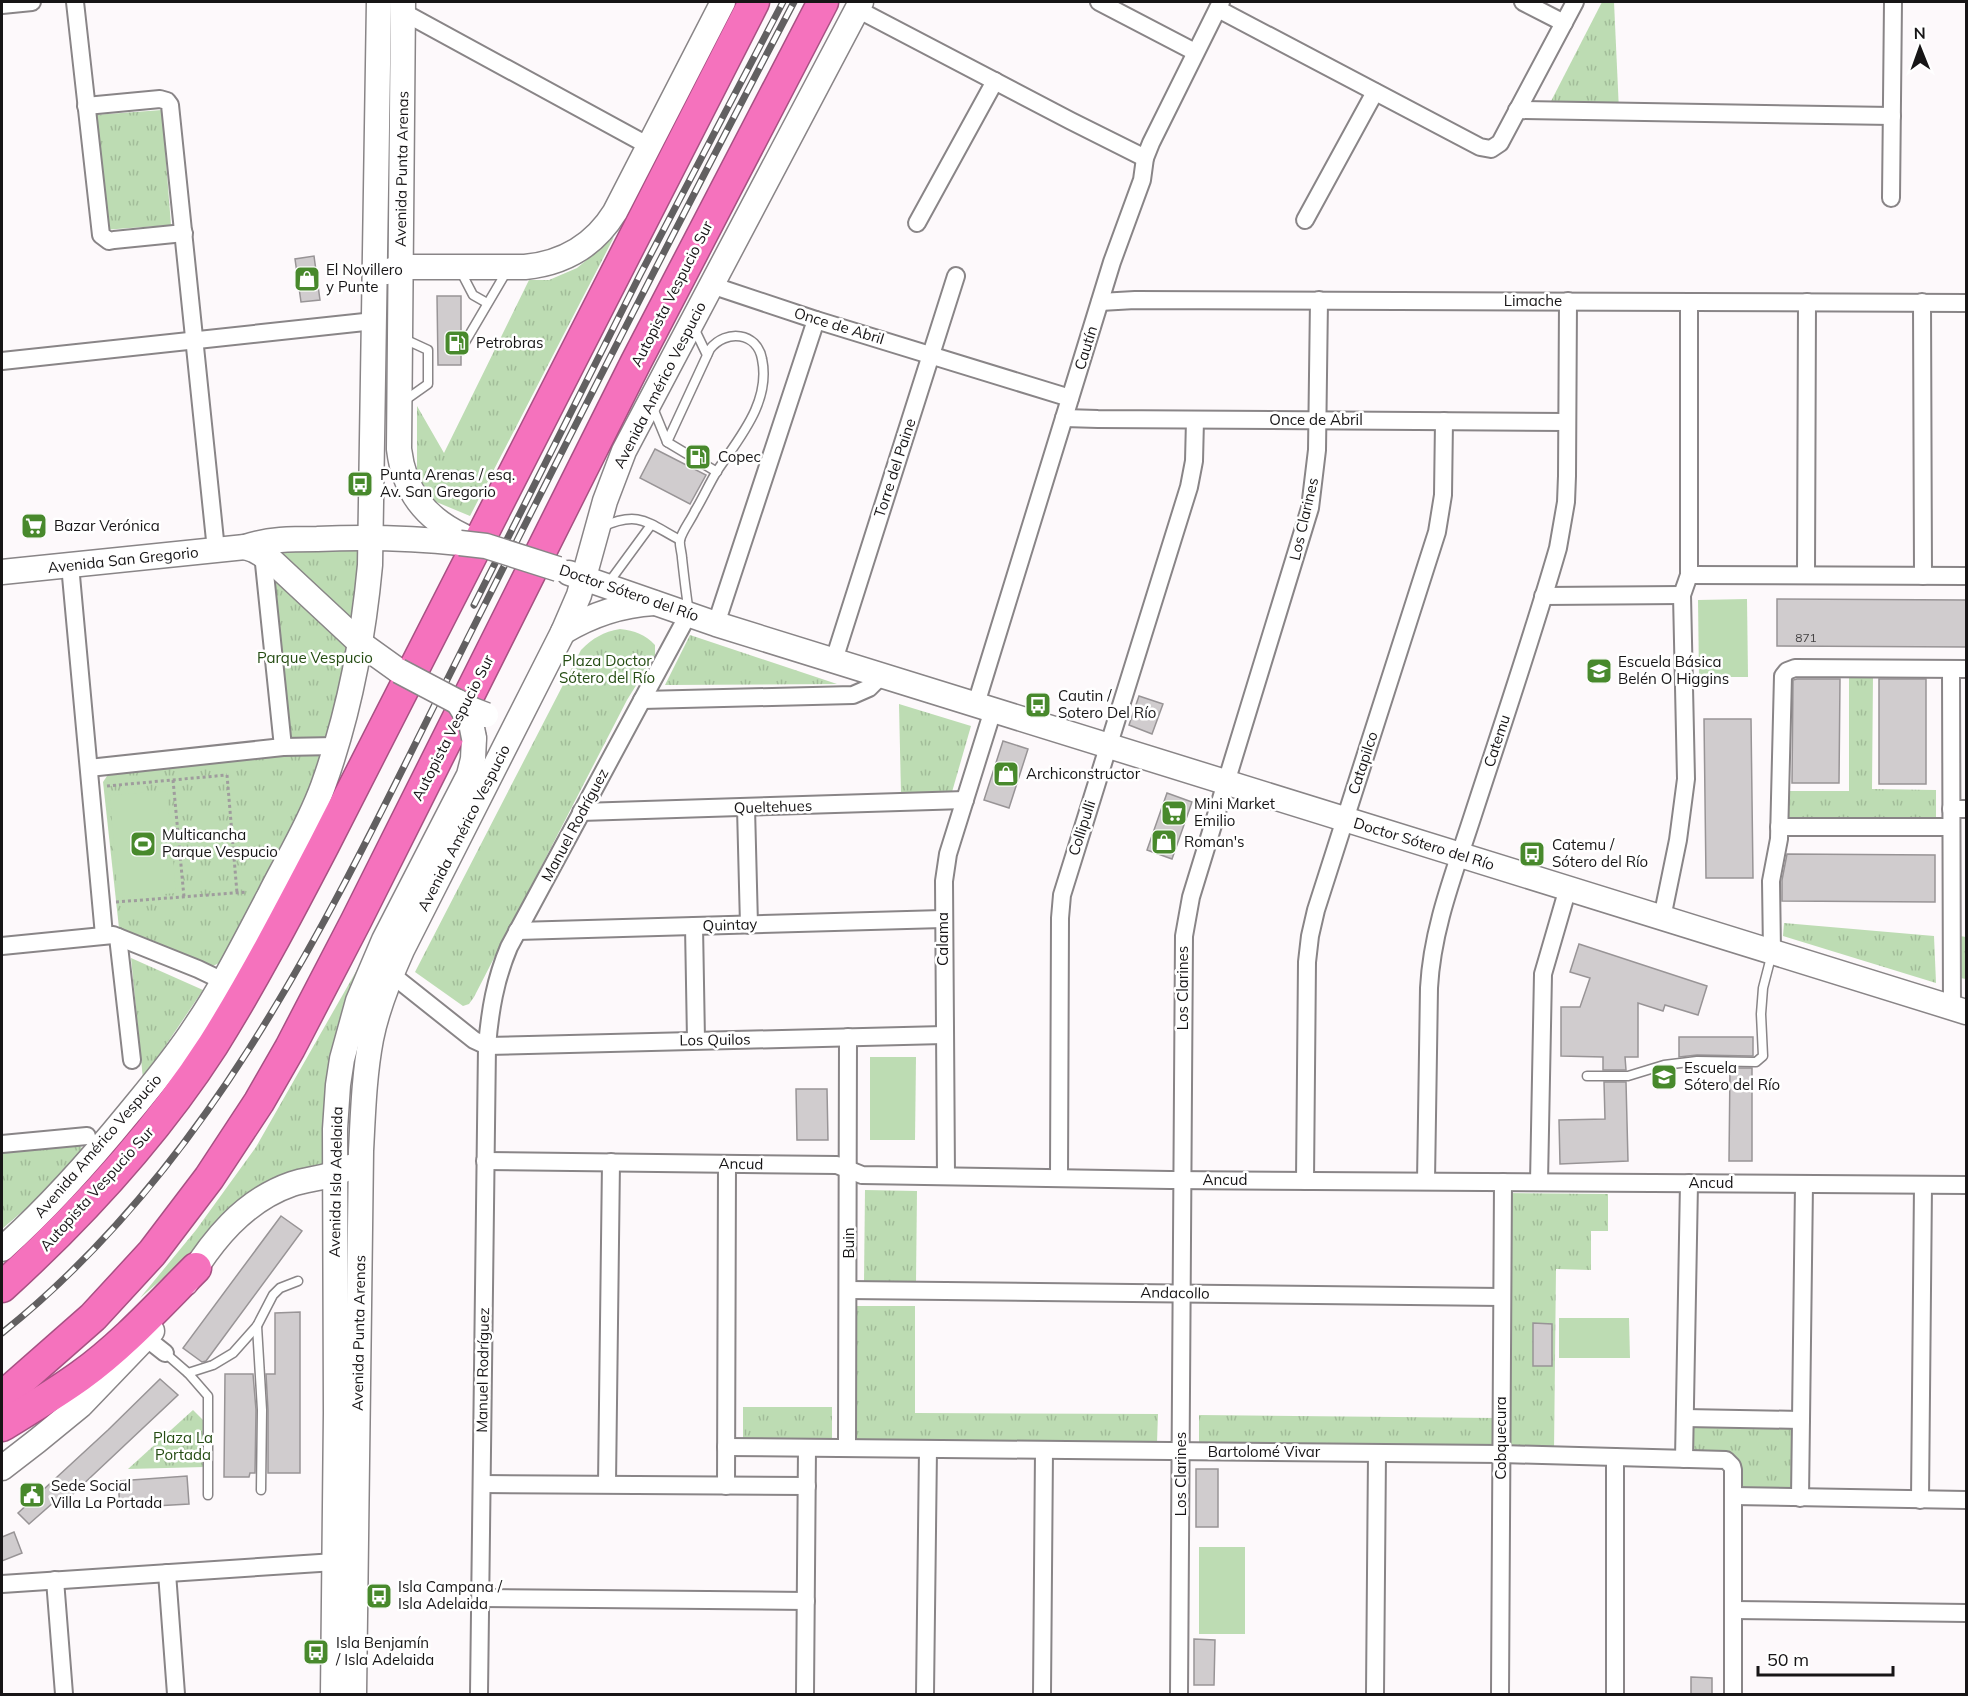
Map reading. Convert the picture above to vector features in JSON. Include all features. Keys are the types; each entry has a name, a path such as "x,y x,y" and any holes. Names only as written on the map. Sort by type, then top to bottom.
{"highway":[{"name":"Autopista Vespucio Sur","path":"2,1287 87,1204 123,1165 212,1046 254,976 323,847 754,2"},
{"name":"Autopista Vespucio Sur","path":"2,1397 93,1317 152,1253 209,1178 259,1102 290,1048 356,921 636,362 823,2"},
{"path":"2,1426 62,1388 105,1356 133,1332 196,1268"}],"main road":[{"name":"Avenida Punta Arenas","path":"371,537 379,2"},
{"path":"374,287 384,273 401,267 525,267 554,262 581,249 593,240 615,212 721,2"},
{"name":"Avenida Américo Vespucio","path":"391,974 563,632 596,581 597,530 605,501 624,451 859,5"},
{"name":"Avenida Punta Arenas","path":"403,7 399,337 400,460 409,488 425,511 461,539 486,546"},
{"path":"371,537 461,539"},
{"name":"Avenida Américo Vespucio","path":"2,1250 69,1183 171,1062 197,1025 223,981 304,829 322,788 354,683 367,591 371,537"},
{"name":"Avenida San Gregorio","path":"2,572 216,550 254,551 272,540 371,537"},
{"name":"Doctor Sótero del Río","path":"486,546 596,581 716,624 1959,1010"},
{"path":"254,551 360,643 399,671 486,715 508,715 524,710"},
{"path":"563,632 610,610 660,603"},
{"name":"Avenida Isla Adelaida","path":"333,1695 336,1413 334,1173 338,1085 349,1030 358,1001 384,940 469,774 473,759 474,738 471,723 458,702"},
{"name":"Avenida Punta Arenas","path":"354,1695 361,1151 369,1048 376,1016 391,974"},
{"path":"2,1468 81,1405 146,1338 230,1224 253,1204 276,1190 350,1167 361,1151"}],"street":[{"path":"2,4 32,2"},
{"path":"75,2 101,235 109,241 184,233"},
{"path":"1099,2 1195,52"},
{"path":"1523,2 1564,23"},
{"path":"1219,5 1375,92 1480,147 1491,149 1500,143 1575,2"},
{"path":"1891,198 1893,2"},
{"path":"859,5 995,81 1145,158"},
{"name":"Cautín","path":"985,707 1064,418 1112,262 1142,180 1145,158 1219,5"},
{"path":"403,7 649,146"},
{"path":"916,223 995,81"},
{"path":"1305,220 1375,92"},
{"path":"86,106 160,99 167,101 172,110 216,550"},
{"path":"1517,110 1892,116"},
{"name":"Torre del Paine","path":"834,660 956,276"},
{"name":"Once de Abril","path":"711,285 816,320 1070,398"},
{"name":"Limache","path":"1100,302 1318,300 1966,303"},
{"name":"Los Clarines","path":"1179,1695 1183,948 1185,923 1310,508 1317,450 1318,300"},
{"name":"Catemu","path":"1426,1181 1430,972 1437,929 1558,548 1563,519 1567,476 1568,301"},
{"path":"1662,918 1678,840 1686,779 1682,595 1689,575 1689,302"},
{"path":"1806,575 1807,302"},
{"path":"1922,302 1923,576"},
{"path":"716,624 816,320"},
{"path":"2,361 374,321"},
{"name":"Once de Abril","path":"1064,418 1567,422"},
{"name":"Collipulli","path":"1059,1178 1060,907 1064,884 1189,487 1194,461 1195,420"},
{"name":"Catapilco","path":"1305,1180 1308,949 1316,910 1437,532 1443,495 1444,421"},
{"path":"254,551 283,747"},
{"path":"70,565 101,903 111,936 132,1059"},
{"path":"1689,575 1966,576"},
{"path":"1543,596 1682,595"},
{"name":"Manuel Rodríguez","path":"480,1695 487,1046 491,1004 502,965 517,931 688,613"},
{"path":"1772,952 1771,881 1778,846 1782,681 1786,671 1796,668 1959,669 1959,809 1951,827 1959,1010"},
{"path":"642,700 854,695 869,688 882,675"},
{"name":"Calama","path":"946,1176 943,919 945,869 965,800 985,707"},
{"path":"89,768 283,747 336,746"},
{"name":"Queltehues","path":"581,812 965,800"},
{"path":"746,808 749,925"},
{"path":"1779,827 1951,827"},
{"path":"1539,1182 1543,974 1568,888"},
{"name":"Quintay","path":"517,931 943,919"},
{"path":"694,926 696,1040"},
{"path":"2,946 111,936 198,969 223,981"},
{"path":"391,974 474,1040 487,1046"},
{"name":"Los Quilos","path":"487,1046 944,1035"},
{"name":"Buin","path":"847,1449 848,1037"},
{"path":"2,1144 87,1136"},
{"name":"Ancud","path":"486,1161 837,1165 862,1175 1183,1180 1966,1185"},
{"path":"607,1484 611,1162"},
{"path":"726,1486 727,1164"},
{"name":"Cobquecura","path":"1500,1695 1503,1182"},
{"path":"1684,1459 1689,1183"},
{"path":"1800,1497 1804,1184"},
{"path":"1920,1500 1923,1185"},
{"name":"Andacollo","path":"848,1290 1502,1297"},
{"path":"146,1338 165,1353"},
{"path":"1685,1418 1801,1420"},
{"name":"Bartolomé Vivar","path":"726,1447 1501,1454 1722,1460 1730,1462 1733,1470 1733,1496"},
{"path":"805,1695 807,1448"},
{"path":"925,1695 928,1449"},
{"path":"1042,1695 1044,1450"},
{"path":"1375,1695 1377,1453"},
{"path":"1615,1695 1616,1457"},
{"path":"482,1484 807,1486"},
{"path":"1733,1695 1733,1496 1966,1500"},
{"path":"2,1584 334,1562"},
{"path":"167,1573 176,1695"},
{"path":"56,1580 64,1695"},
{"path":"481,1599 806,1602"},
{"path":"1733,1610 1966,1613"}],"lane":[{"path":"459,267 473,295 487,303"},
{"path":"461,349 510,267"},
{"path":"692,323 707,355"},
{"path":"666,442 710,349 720,339 728,336 739,336 752,342 762,356 763,365 762,385 752,418 717,472 680,540 688,613"},
{"path":"399,337 433,351 429,384 399,404"},
{"path":"651,402 666,442 717,472"},
{"path":"597,530 624,518 637,518 680,540"},
{"path":"596,581 651,525"},
{"path":"1587,1076 1628,1076 1664,1065 1697,1061 1756,1062 1763,1056 1762,997 1772,952"},
{"path":"188,1373 213,1365 232,1353 257,1326 273,1295 280,1288 298,1281"},
{"path":"257,1326 262,1410 261,1491"},
{"path":"165,1353 188,1373 208,1396 208,1495"}],"path":[{"path":"91,787 227,775 237,893"},
{"path":"173,780 184,897"},
{"path":"101,903 255,892"}],"green space":[{"path":"1602,2 1614,2 1619,111 1547,109"},
{"path":"162,110 171,225 103,230 94,115"},
{"path":"614,237 470,516 434,501 417,475 417,406 444,453 529,280 549,280 577,268"},
{"name":"Parque Vespucio","path":"271,544 358,548 361,551 356,623"},
{"name":"Parque Vespucio","path":"273,574 349,649 328,743 290,744"},
{"path":"1747,599 1748,677 1699,677 1698,600"},
{"name":"Plaza Doctor Sótero del Río","path":"620,629 635,632 647,638 655,645 655,655 627,700 474,997 469,1004 463,1006 415,972 581,650 599,636"},
{"path":"690,635 837,684 665,685"},
{"path":"1849,675 1873,675 1872,789 1936,790 1936,823 1784,824 1785,791 1849,791"},
{"path":"899,704 971,726 952,792 901,794"},
{"path":"288,753 317,753 322,761 295,823 221,962 213,966 119,928 103,782 109,773"},
{"name":"Multicancha Parque Vespucio","path":"167,791 176,893 118,898 110,795"},
{"path":"1784,923 1934,936 1936,983 1783,936"},
{"path":"1960,936 1966,937 1966,979 1960,978"},
{"path":"131,958 203,990 143,1079"},
{"path":"358,968 340,1023 324,1166 267,1181 238,1202 211,1237 140,1298 196,1230 256,1147"},
{"path":"870,1057 916,1057 915,1140 870,1140"},
{"path":"79,1145 83,1149 65,1171 45,1192 2,1229 2,1152"},
{"path":"865,1190 917,1191 916,1283 864,1282"},
{"path":"1505,1193 1608,1194 1608,1231 1591,1231 1591,1270 1556,1269 1554,1452 1502,1451"},
{"path":"855,1306 915,1306 915,1413 1158,1414 1157,1443 854,1441"},
{"path":"1559,1318 1629,1318 1630,1358 1559,1358"},
{"path":"743,1407 832,1407 832,1439 743,1439"},
{"name":"Plaza La Portada","path":"193,1410 204,1421 205,1467 128,1469"},
{"path":"1199,1415 1496,1418 1496,1446 1199,1443"},
{"path":"1690,1423 1798,1424 1797,1491 1738,1490 1738,1459 1732,1454 1690,1453"},
{"path":"1199,1547 1245,1547 1245,1634 1199,1634"}],"building":[{"name":"El Novillero y Punte","path":"314,256 320,300 301,302 295,259"},
{"path":"437,296 461,296 461,337 455,350 461,355 461,365 438,365"},
{"path":"655,449 706,475 690,504 640,478"},
{"path":"1777,599 1966,600 1966,647 1777,646"},
{"path":"1840,679 1839,783 1792,783 1793,680"},
{"path":"1879,679 1926,679 1926,784 1879,784"},
{"path":"1139,696 1163,704 1152,734 1129,725"},
{"path":"1704,719 1751,719 1753,878 1706,878"},
{"name":"Archiconstructor","path":"1003,741 1028,749 1009,808 984,800"},
{"path":"1167,793 1192,802 1172,859 1147,850"},
{"path":"1787,854 1935,855 1935,902 1782,901 1782,880"},
{"path":"1579,944 1707,986 1698,1015 1665,1005 1663,1011 1638,1003 1638,1057 1625,1057 1626,1070 1603,1070 1603,1057 1561,1056 1561,1007 1580,1007 1590,978 1570,972"},
{"path":"1679,1037 1753,1037 1753,1056 1679,1057"},
{"path":"1730,1068 1752,1068 1752,1161 1729,1161"},
{"path":"1604,1082 1626,1082 1628,1161 1560,1164 1559,1120 1605,1119"},
{"path":"796,1089 827,1089 828,1140 797,1140"},
{"path":"281,1216 302,1231 206,1361 202,1362 183,1348"},
{"path":"300,1312 300,1473 268,1473 266,1374 275,1374 275,1313"},
{"path":"1533,1323 1552,1324 1552,1366 1533,1366"},
{"path":"225,1374 253,1374 256,1410 255,1473 250,1473 249,1477 224,1477"},
{"path":"160,1379 178,1395 59,1507 54,1502 29,1524 18,1513"},
{"path":"1196,1469 1218,1469 1218,1527 1196,1527"},
{"path":"187,1476 189,1504 120,1508 118,1481"},
{"path":"14,1532 22,1553 2,1561 2,1537"},
{"path":"1194,1639 1215,1640 1214,1685 1194,1685"},
{"path":"1691,1677 1712,1678 1712,1695 1691,1695"}],"railway":[{"path":"474,605 641,273 783,2"},
{"path":"2,1333 83,1260 155,1181 219,1095 276,1004 330,911 380,815 594,389 794,2"}],"place":[{"name":"El Novillero y Punte","path":"307,279"},
{"name":"Petrobras","path":"457,343"},
{"name":"Copec","path":"698,457"},
{"name":"Punta Arenas / esq. Av. San Gregorio","path":"360,484"},
{"name":"Bazar Verónica","path":"34,526"},
{"name":"Escuela Básica Belén O Higgins","path":"1599,671"},
{"name":"Cautin / Sotero Del Río","path":"1038,705"},
{"name":"Archiconstructor","path":"1006,774"},
{"name":"Mini Market Emilio","path":"1174,813"},
{"name":"Roman's","path":"1164,842"},
{"name":"Multicancha Parque Vespucio","path":"143,844"},
{"name":"Catemu / Sótero del Río","path":"1532,854"},
{"name":"Escuela Sótero del Río","path":"1664,1077"},
{"name":"Sede Social Villa La Portada","path":"32,1495"},
{"name":"Isla Campana / Isla Adelaida","path":"379,1596"},
{"name":"Isla Benjamín / Isla Adelaida","path":"316,1652"}]}
